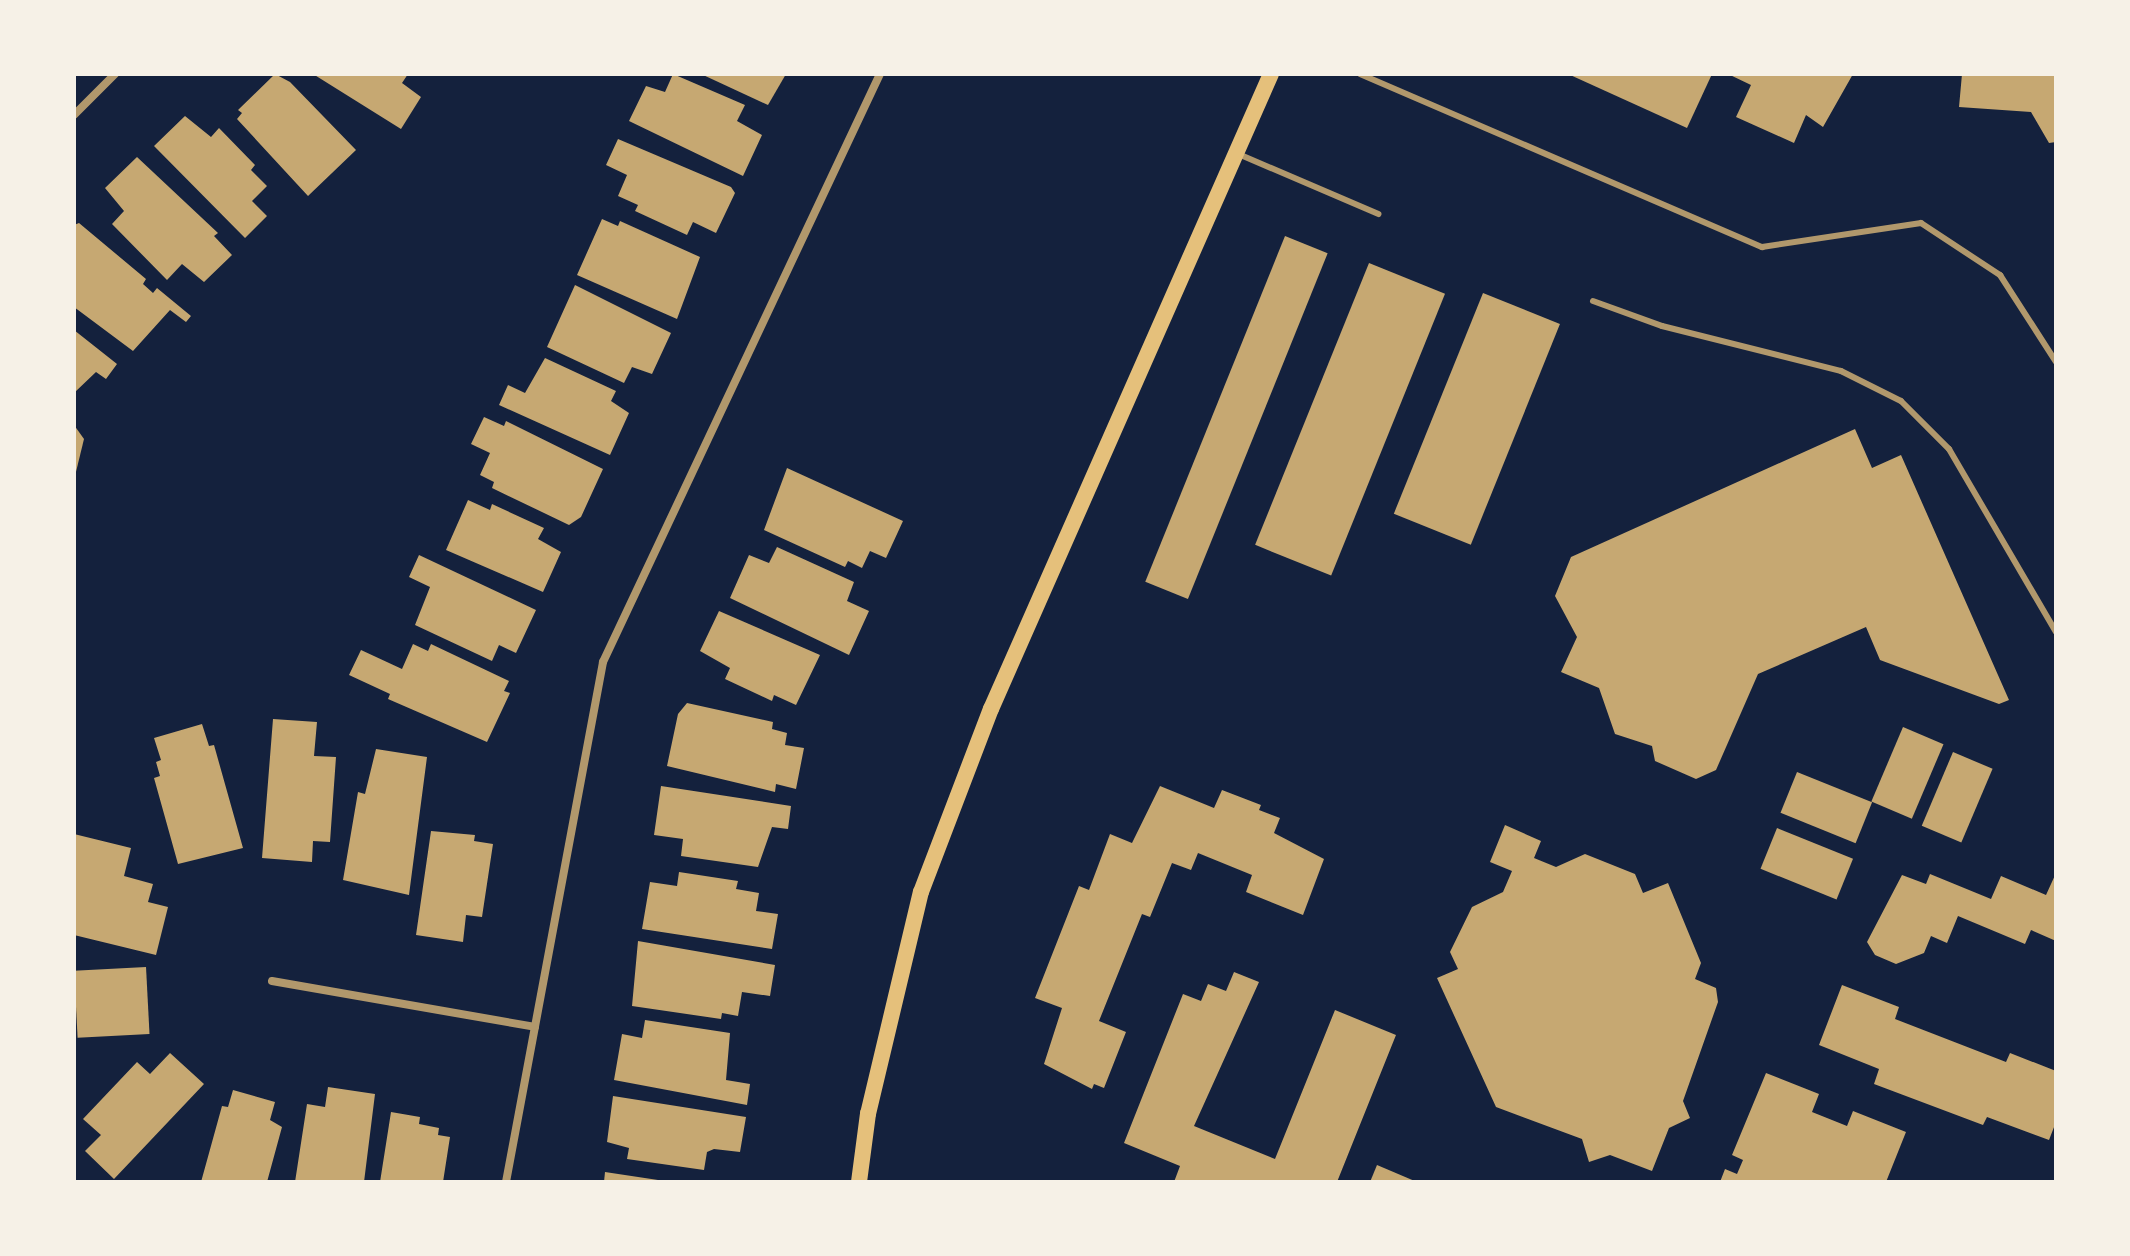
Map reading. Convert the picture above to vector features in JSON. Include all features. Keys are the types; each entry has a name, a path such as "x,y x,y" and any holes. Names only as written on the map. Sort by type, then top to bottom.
{"main road":[{"path":"859,1182 868,1114 921,892 991,709 1271,74"}],"street":[{"path":"74,115 115,74"},
{"path":"506,1182 603,662 880,74"},
{"path":"272,981 535,1027"}],"lane":[{"path":"1360,74 1762,247 1921,223 2000,275 2056,362"},
{"path":"1236,153 1378,214"},
{"path":"1593,301 1662,326 1841,371 1901,401 1949,449 2056,632"}],"building":[{"path":"275,74 290,82 356,150 308,196 237,119 242,113 238,110"},
{"path":"313,74 408,74 402,83 421,97 401,129"},
{"path":"673,74 745,105 737,121 762,135 743,176 629,121 646,86 665,92"},
{"path":"701,74 786,74 768,105"},
{"path":"1568,74 1712,74 1687,128"},
{"path":"1728,74 1853,74 1823,127 1806,115 1794,143 1736,117 1751,85"},
{"path":"1962,74 2056,74 2056,142 2049,143 2031,112 1959,107"},
{"path":"185,116 211,137 219,128 255,165 251,170 267,186 252,201 267,216 245,238 154,146"},
{"path":"618,139 731,187 735,193 716,233 693,222 687,235 635,211 638,205 618,196 627,175 606,165"},
{"path":"137,157 218,233 214,236 232,255 204,282 182,264 167,280 112,224 124,211 105,188"},
{"path":"602,219 618,226 620,221 700,257 677,319 577,275"},
{"path":"79,223 146,279 143,284 153,293 157,288 191,316 186,322 170,310 133,351 74,307 74,225"},
{"path":"1285,236 1328,253 1188,599 1145,582"},
{"path":"1369,263 1445,294 1331,576 1255,545"},
{"path":"575,285 671,333 652,374 632,367 624,383 547,347"},
{"path":"1483,293 1560,324 1471,545 1394,514"},
{"path":"74,330 117,364 106,379 96,372 74,393"},
{"path":"545,358 616,391 611,401 629,413 610,455 499,405 508,385 525,393"},
{"path":"484,417 504,426 506,421 603,469 581,517 569,525 492,488 494,482 480,475 490,453 471,444"},
{"path":"74,425 84,439 74,480"},
{"path":"1855,429 1872,468 1901,455 2009,700 1999,704 1880,660 1866,627 1758,674 1716,770 1696,779 1655,761 1652,746 1615,734 1599,688 1561,672 1577,637 1555,596 1571,557"},
{"path":"787,468 903,521 886,558 870,551 862,568 848,561 845,567 764,530"},
{"path":"468,500 490,510 492,504 544,528 538,539 561,552 543,592 446,550"},
{"path":"777,547 854,582 847,601 869,611 849,655 730,598 749,555 769,563"},
{"path":"419,555 536,610 516,653 499,645 492,661 415,625 430,587 409,577"},
{"path":"719,611 820,655 796,705 774,695 772,701 725,679 730,668 700,651"},
{"path":"413,644 428,651 431,644 509,681 504,691 510,693 487,742 388,699 390,694 349,675 361,650 402,669"},
{"path":"687,703 773,722 772,729 787,733 785,745 804,748 796,789 776,784 775,792 667,766 678,714"},
{"path":"273,719 317,722 314,756 336,757 330,842 313,841 312,862 262,858"},
{"path":"202,724 209,746 214,745 243,848 178,864 154,778 160,776 156,762 161,760 154,738"},
{"path":"1903,727 1944,744 1912,819 1871,802"},
{"path":"376,749 427,757 409,895 343,880 358,792 365,794"},
{"path":"1953,752 1993,769 1961,842 1922,826"},
{"path":"1797,772 1872,802 1856,843 1781,813"},
{"path":"661,786 791,806 788,829 772,827 758,867 681,856 683,839 654,835"},
{"path":"1160,786 1214,808 1222,790 1261,805 1259,810 1280,818 1274,833 1324,859 1303,915 1246,892 1252,875 1198,853 1191,870 1172,863 1150,917 1142,914 1099,1021 1126,1032 1104,1088 1094,1084 1092,1089 1044,1064 1062,1008 1035,998 1079,886 1089,890 1110,834 1132,843"},
{"path":"1505,825 1541,841 1534,858 1556,867 1585,854 1635,874 1643,893 1668,883 1701,963 1695,979 1716,988 1718,1002 1683,1101 1690,1118 1669,1128 1652,1171 1610,1155 1589,1162 1582,1139 1496,1107 1437,978 1458,969 1450,952 1472,907 1503,892 1512,871 1490,862"},
{"path":"1777,828 1853,859 1837,900 1761,869"},
{"path":"431,831 475,835 474,841 493,844 482,917 466,915 463,942 416,935"},
{"path":"74,834 131,848 124,876 153,884 148,902 168,907 156,955 74,935"},
{"path":"679,872 738,881 736,889 759,893 756,911 778,914 772,949 642,929 650,882 677,886"},
{"path":"2056,873 2056,941 2031,930 2025,944 1958,916 1947,943 1931,936 1924,953 1896,964 1875,955 1867,942 1902,875 1926,884 1930,874 1991,899 2001,876 2046,895"},
{"path":"638,941 775,965 770,996 742,992 738,1016 722,1013 721,1019 632,1006"},
{"path":"146,967 150,1034 78,1038 74,971"},
{"path":"1234,972 1259,982 1194,1126 1275,1159 1335,1010 1396,1035 1337,1182 1174,1182 1180,1166 1124,1143 1183,994 1201,1001 1208,984 1226,991"},
{"path":"1842,985 1899,1007 1895,1019 2006,1062 2010,1053 2056,1071 2056,1122 2049,1140 1987,1117 1983,1125 1874,1084 1879,1069 1819,1045"},
{"path":"645,1020 730,1033 726,1080 750,1084 747,1105 614,1080 622,1034 642,1038"},
{"path":"170,1053 204,1084 114,1179 85,1151 101,1135 83,1119 137,1062 150,1074"},
{"path":"1766,1073 1819,1094 1812,1112 1847,1126 1853,1111 1906,1132 1886,1182 1720,1182 1725,1169 1737,1174 1743,1160 1732,1155"},
{"path":"328,1087 375,1094 364,1182 295,1182 307,1104 325,1107"},
{"path":"233,1090 275,1102 270,1120 282,1127 267,1182 201,1182 222,1106 228,1107"},
{"path":"613,1096 746,1117 740,1152 714,1149 707,1152 704,1170 627,1159 629,1148 607,1142"},
{"path":"391,1112 420,1117 419,1124 439,1128 438,1135 450,1137 443,1182 380,1182"},
{"path":"1377,1165 1417,1182 1370,1182"},
{"path":"605,1172 658,1180 658,1182 604,1182"}]}
